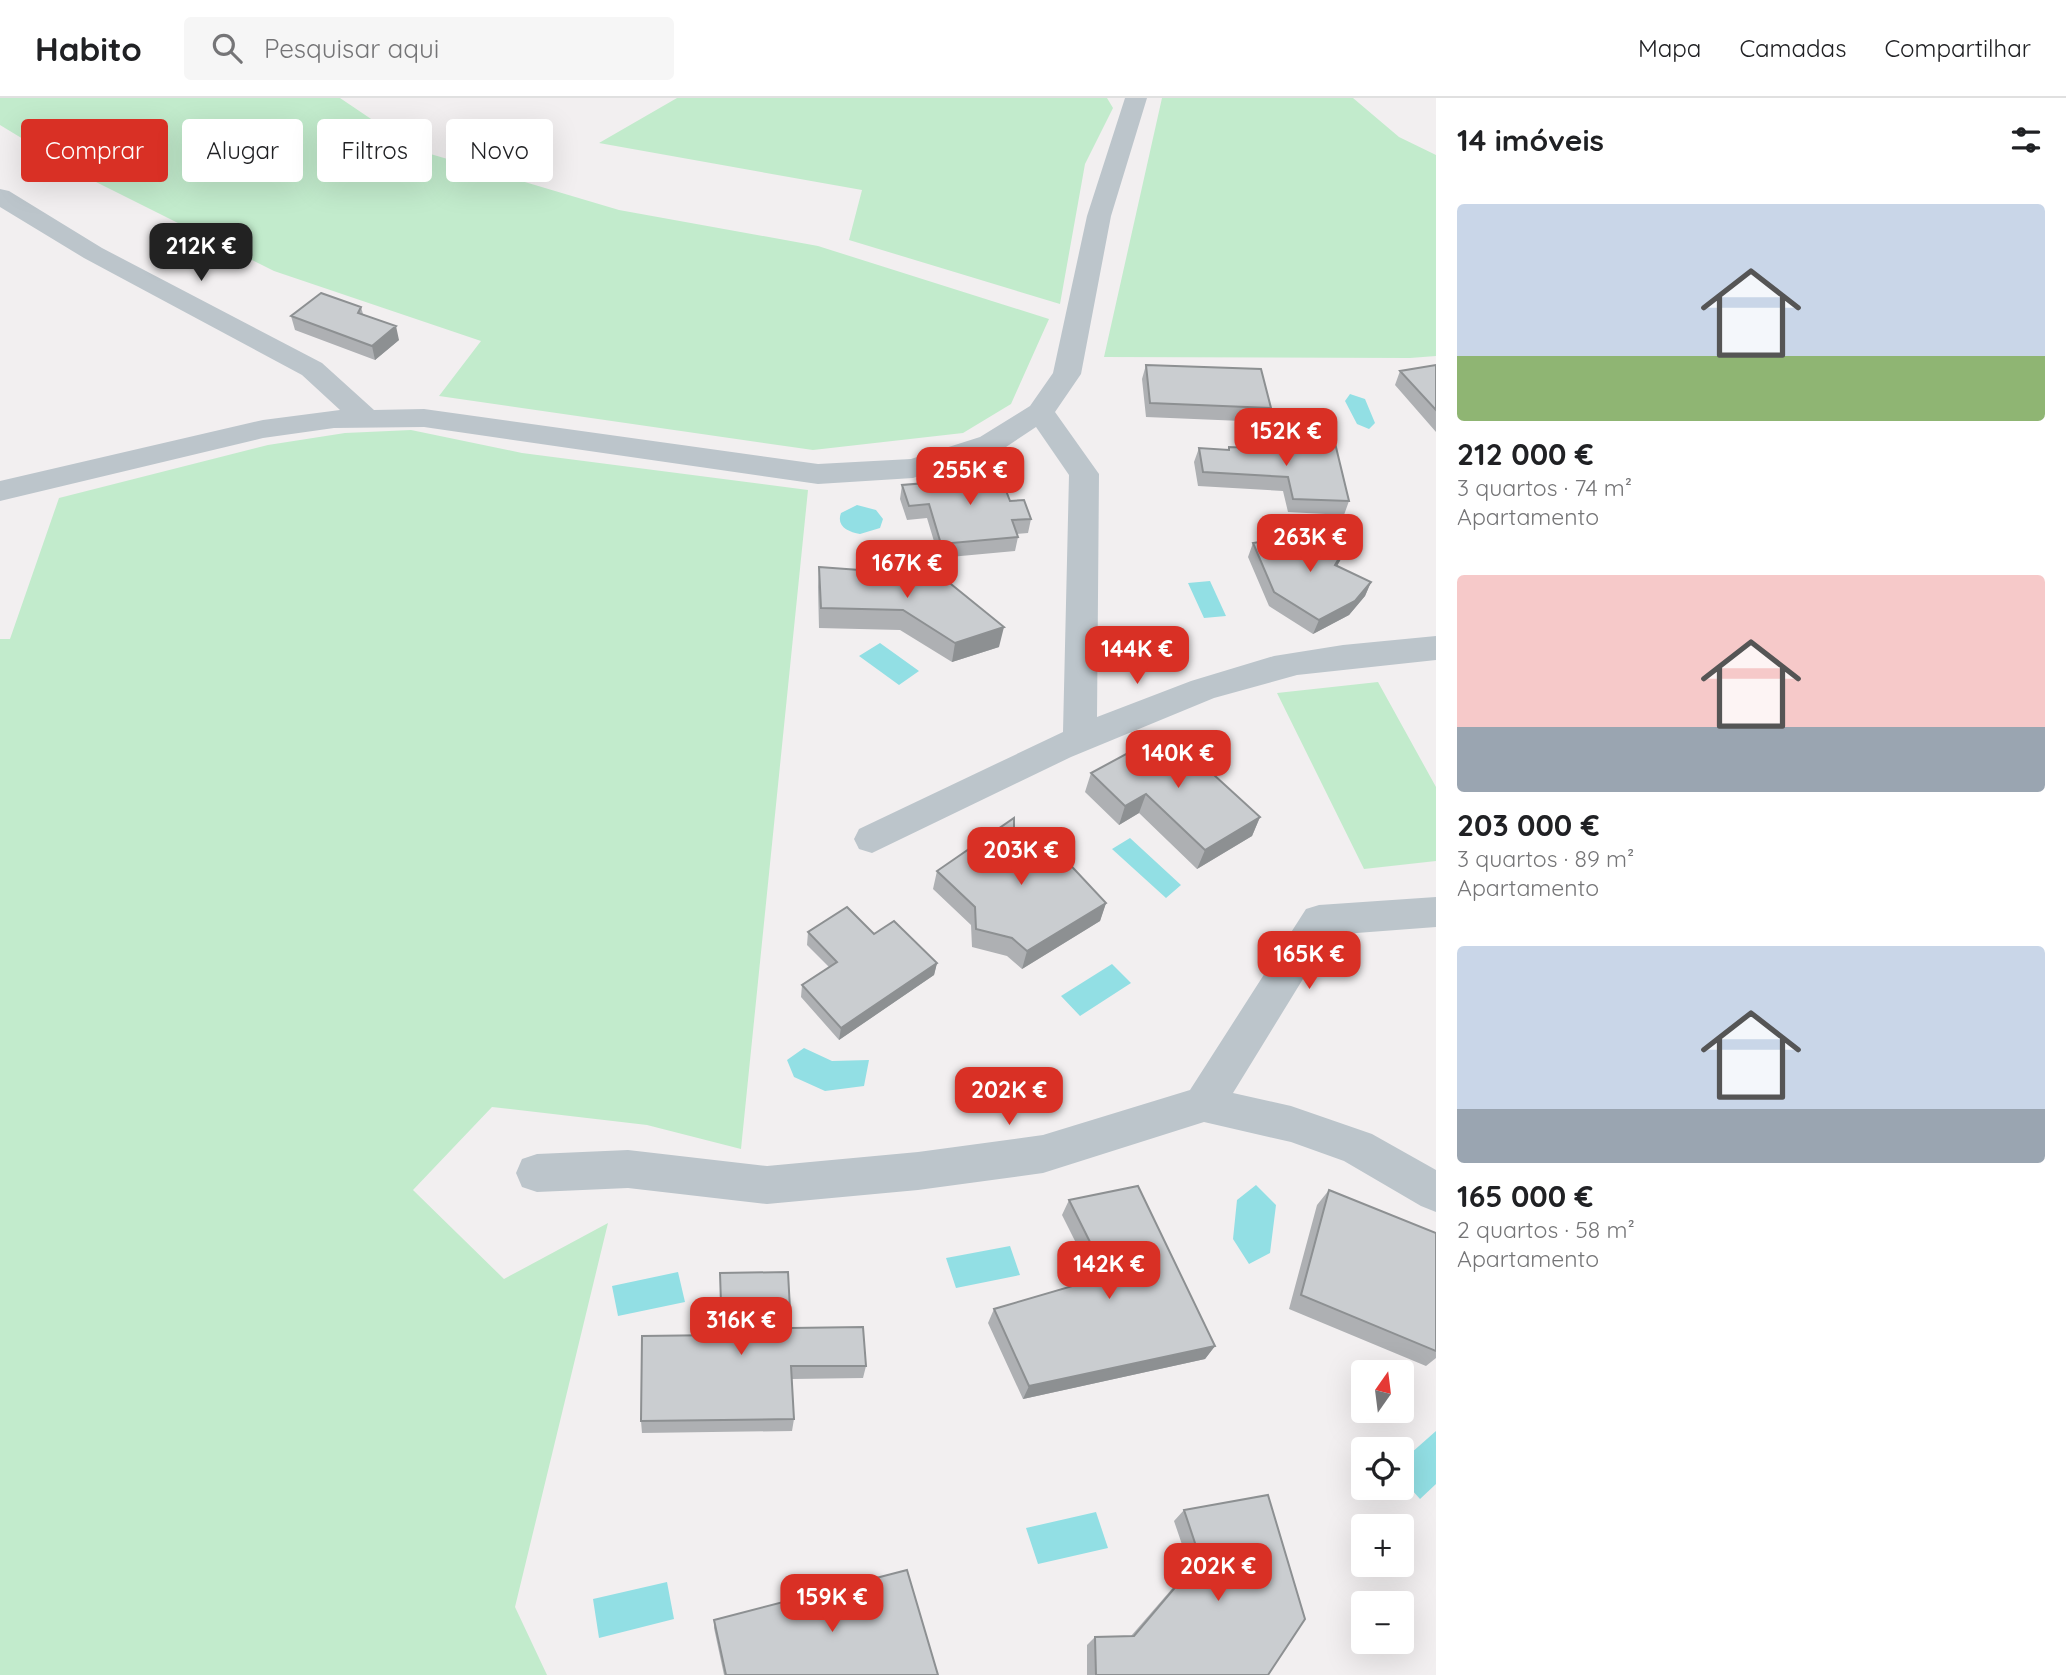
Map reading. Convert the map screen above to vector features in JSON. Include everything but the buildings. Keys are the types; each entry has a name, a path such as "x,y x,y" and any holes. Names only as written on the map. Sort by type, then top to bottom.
{"street":[{"path":"0,491 263,429 334,419 437,420 818,474 913,468 990,444 1040,412 1067,374 1099,216 1136,98"},
{"path":"0,196 93,253 312,369 366,418"},
{"path":"1040,412 1084,474 1080,738"},
{"path":"872,839 1080,738 1254,673 1353,654 1436,648"},
{"path":"1204,1104 1319,920 1436,912"},
{"path":"537,1173 628,1169 767,1185 918,1171 1043,1154 1204,1104 1290,1124 1357,1147 1436,1192"}],"green space":[{"path":"0,98 340,98 371,119 317,119 317,182 432,182 432,154 446,159 446,182 525,182 619,210 818,246 1049,319 1011,404 963,433 813,450 439,396 481,341 274,271 96,182 168,182 168,119 21,119 21,138 0,125"},
{"path":"677,98 1107,98 1113,108 1085,164 1060,304 849,240 862,190 599,143"},
{"path":"1162,98 1353,98 1399,137 1436,155 1436,356 1104,357"},
{"path":"411,430 522,453 808,490 741,1149 647,1125 492,1107 413,1190 504,1279 608,1223 515,1607 547,1675 0,1675 0,639 10,639 59,498 268,445 345,433"},
{"path":"1378,682 1436,787 1436,861 1364,869 1277,693"}],"water":[{"path":"1350,394 1365,399 1375,423 1369,429 1357,424 1345,401"},
{"path":"857,505 876,510 883,519 880,528 860,534 844,528 840,521 841,513"},
{"path":"1210,581 1226,616 1204,618 1188,583"},
{"path":"880,643 919,671 899,685 859,656"},
{"path":"1130,838 1181,885 1166,898 1112,849"},
{"path":"1112,964 1131,983 1080,1016 1061,996"},
{"path":"804,1048 832,1061 869,1060 864,1086 825,1091 794,1077 787,1060"},
{"path":"1256,1185 1276,1205 1270,1253 1249,1264 1233,1239 1237,1200"},
{"path":"1010,1246 1020,1275 956,1288 946,1258"},
{"path":"678,1272 685,1302 618,1316 612,1286"},
{"path":"1436,1431 1436,1484 1420,1499 1414,1492 1414,1450"},
{"path":"1096,1512 1108,1548 1038,1564 1026,1528"},
{"path":"667,1582 674,1619 599,1638 593,1599"}]}
